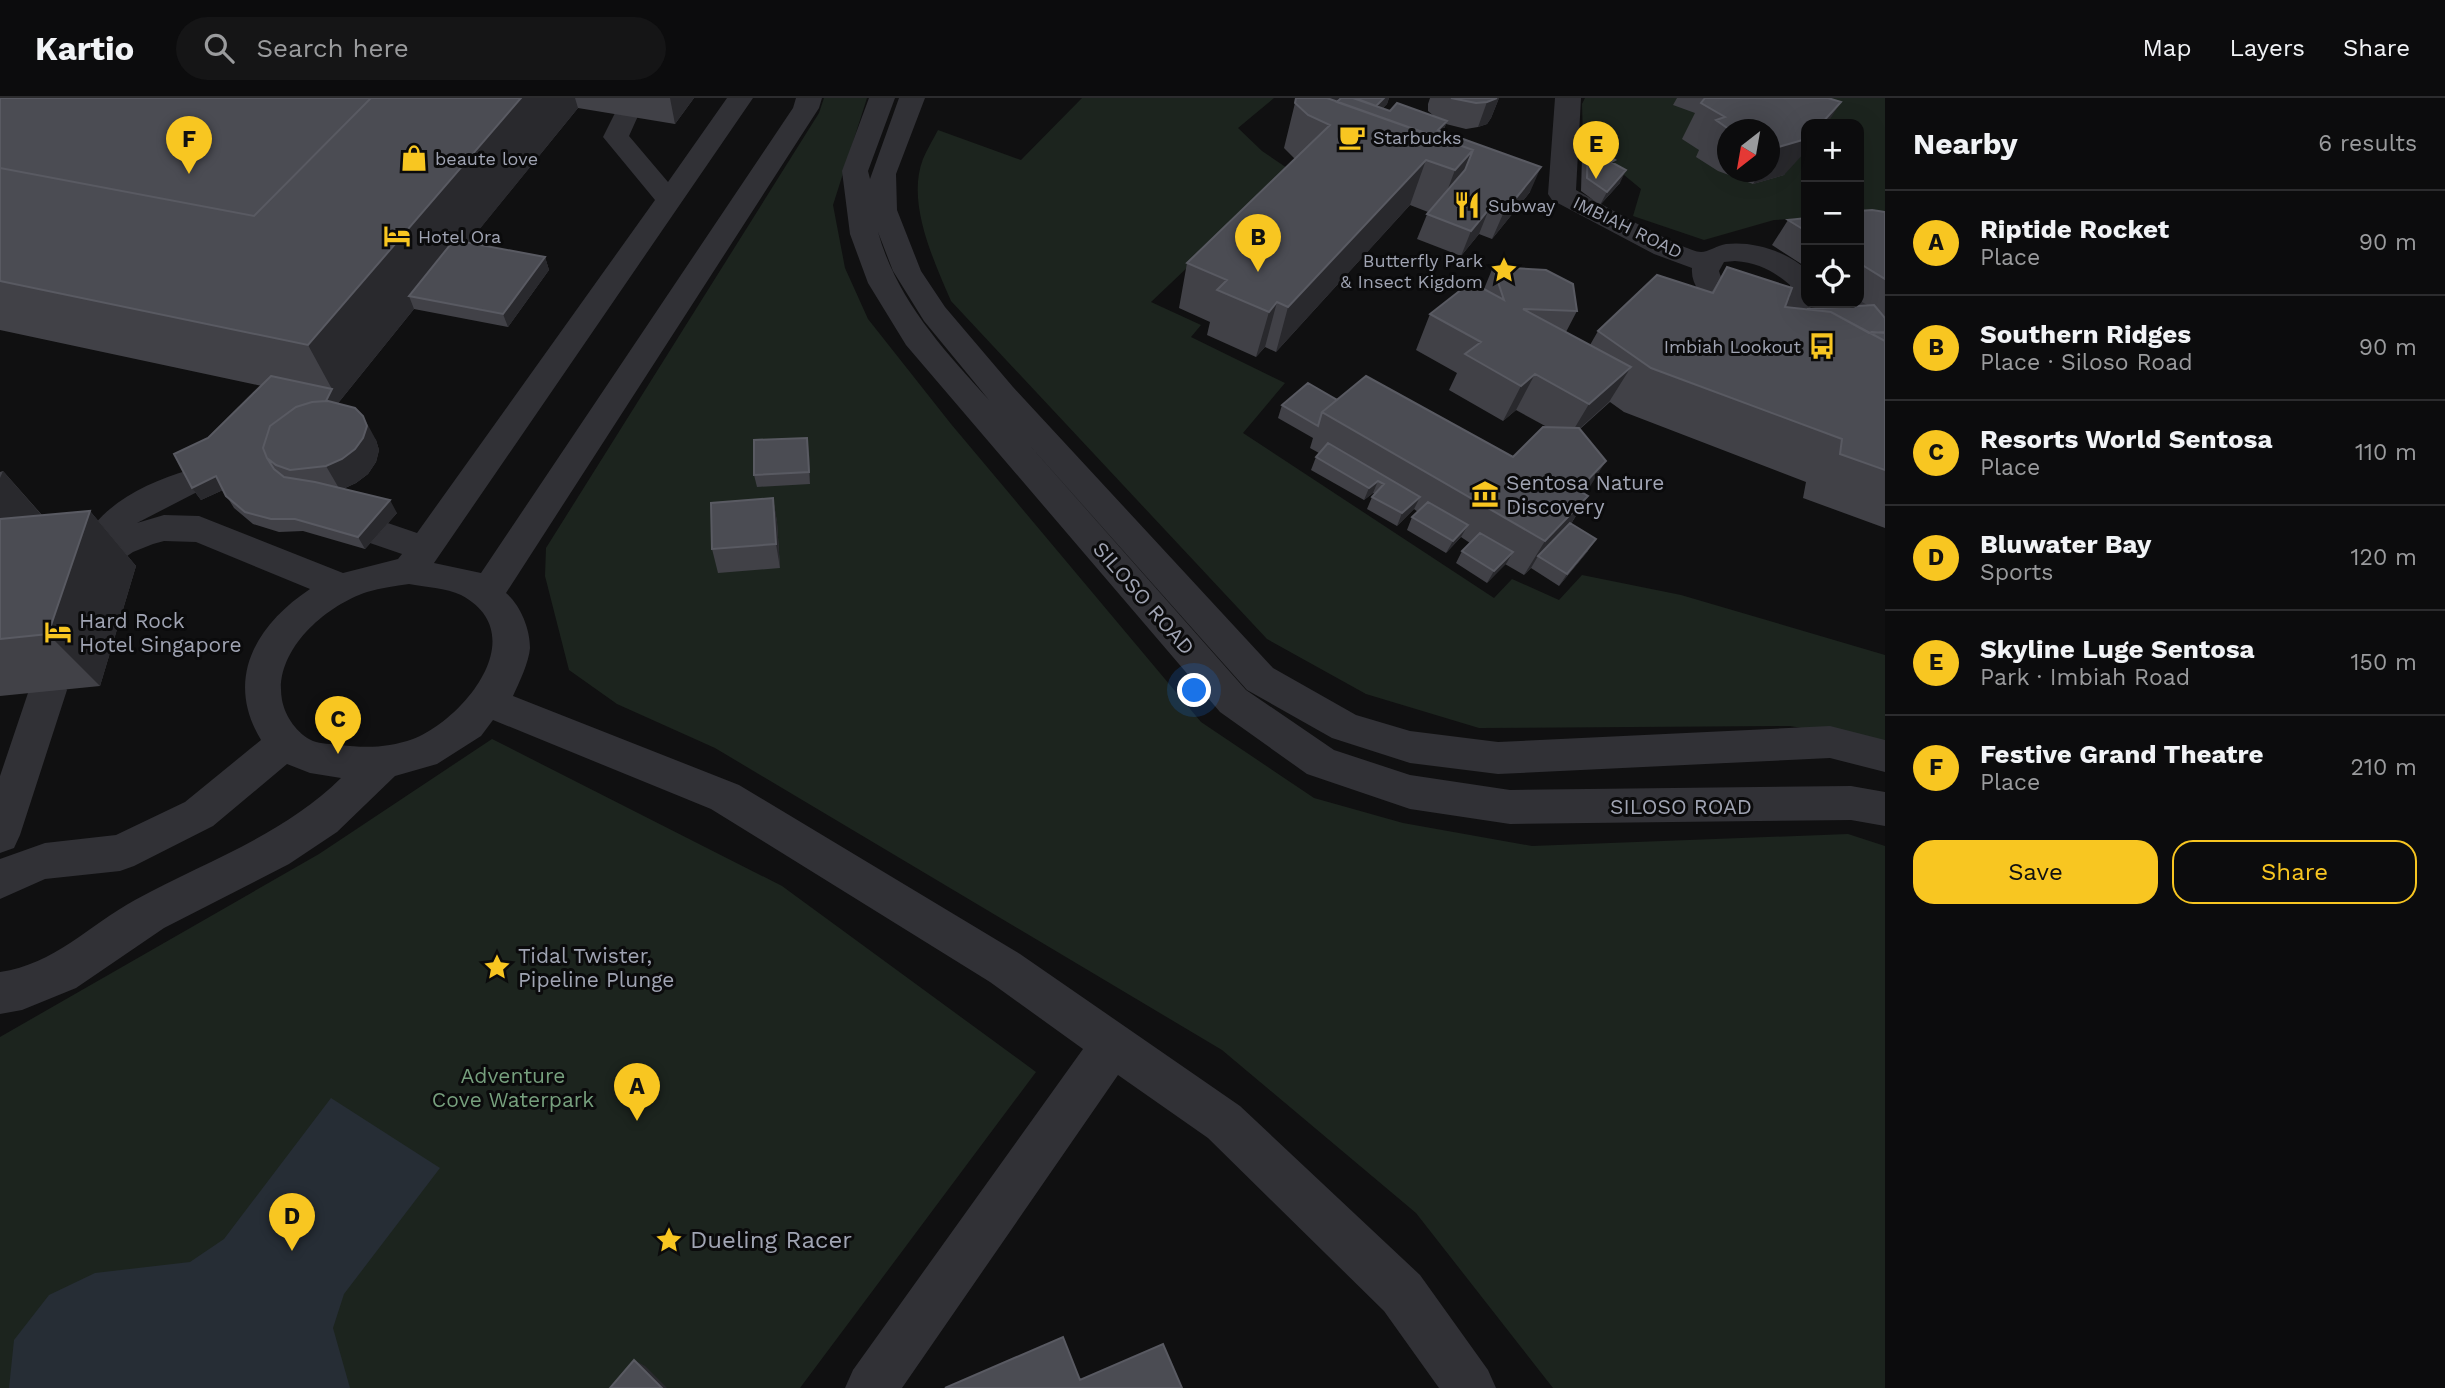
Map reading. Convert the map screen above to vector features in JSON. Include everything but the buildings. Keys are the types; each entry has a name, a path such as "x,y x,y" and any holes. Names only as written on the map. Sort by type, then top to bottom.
{"street":[{"path":"379,533 417,559 436,572 461,578 487,593 507,620 512,639 510,660 503,682 490,703 469,724 442,743 413,756 381,764 328,763 305,755 286,743 268,720 262,691 267,662 284,632 310,607 343,588 417,559 740,98"},
{"path":"487,593 645,356 806,108 809,98"},
{"name":"SILOSO ROAD","path":"882,98 855,171 864,233 882,283 917,338 1233,701 1244,709 1321,762 1410,792 1510,807 1852,803 1885,809"},
{"name":"SILOSO ROAD","path":"912,98 883,174 883,210 907,271 934,314 1002,395 1260,679 1345,727 1410,747 1498,758 1830,742 1885,757"},
{"name":"IMBIAH ROAD","path":"1568,98 1562,194 1664,248 1707,264"},
{"path":"625,116 616,137 668,199"},
{"path":"1801,279 1786,266 1762,255 1728,253 1715,257 1707,264 1705,272 1707,281 1727,299 1756,310 1885,315"},
{"path":"1823,311 1885,332"},
{"path":"189,482 125,515 102,535 90,565 121,543 143,534 164,528 199,529 343,588"},
{"path":"0,835 48,691"},
{"path":"490,703 725,797 1005,968 1224,1122 1402,1293 1470,1388"},
{"path":"0,880 22,868 45,861 120,853 199,814 286,743"},
{"path":"0,993 20,992 44,984 84,960 148,915 227,877 316,825 381,764"},
{"path":"871,1388 1113,1044"}],"green space":[{"path":"824,98 867,98 833,205 845,268 868,319 951,424 1201,722 1314,798 1403,823 1532,846 1848,834 1885,846 1885,1388 1553,1388 1416,1213 1222,1050 715,748 617,704 569,670 545,576 546,548 819,113"},
{"path":"1082,98 1274,98 1238,128 1262,151 1290,170 1151,302 1201,325 1191,337 1285,383 1243,433 1494,598 1512,579 1559,600 1582,575 1681,595 1885,655 1885,744 1790,726 1479,728 1366,694 1267,639 951,301 930,250 920,213 919,176 923,159 938,130 1021,160"},
{"path":"1585,98 1885,98 1885,214 1864,215 1864,119 1801,119 1801,218 1774,220 1704,240 1633,216 1641,189 1583,141 1582,104"},
{"name":"Adventure Cove Waterpark","path":"492,739 782,886 1036,1072 800,1388 0,1388 0,1037 319,854"}],"shaded area":[{"path":"331,1098 440,1168 344,1294 333,1328 350,1388 9,1388 14,1340 49,1295 95,1273 190,1262 224,1239"}],"place":[{"name":"Starbucks","path":"1352,137"},
{"name":"beaute love","path":"414,158"},
{"name":"Festive Grand Theatre","path":"189,174"},
{"name":"Skyline Luge Sentosa","path":"1596,179"},
{"name":"Subway","path":"1467,205"},
{"name":"Hotel Ora","path":"397,236"},
{"name":"Butterfly Park & Insect Kigdom","path":"1504,270"},
{"name":"Southern Ridges","path":"1258,272"},
{"name":"Imbiah Lookout","path":"1822,346"},
{"name":"Sentosa Nature Discovery","path":"1485,494"},
{"name":"Hard Rock Hotel Singapore","path":"58,632"},
{"name":"Resorts World Sentosa","path":"338,754"},
{"name":"Tidal Twister, Pipeline Plunge","path":"497,967"},
{"name":"Riptide Rocket","path":"637,1121"},
{"name":"Dueling Racer","path":"669,1240"},
{"name":"Bluwater Bay","path":"292,1251"}]}
